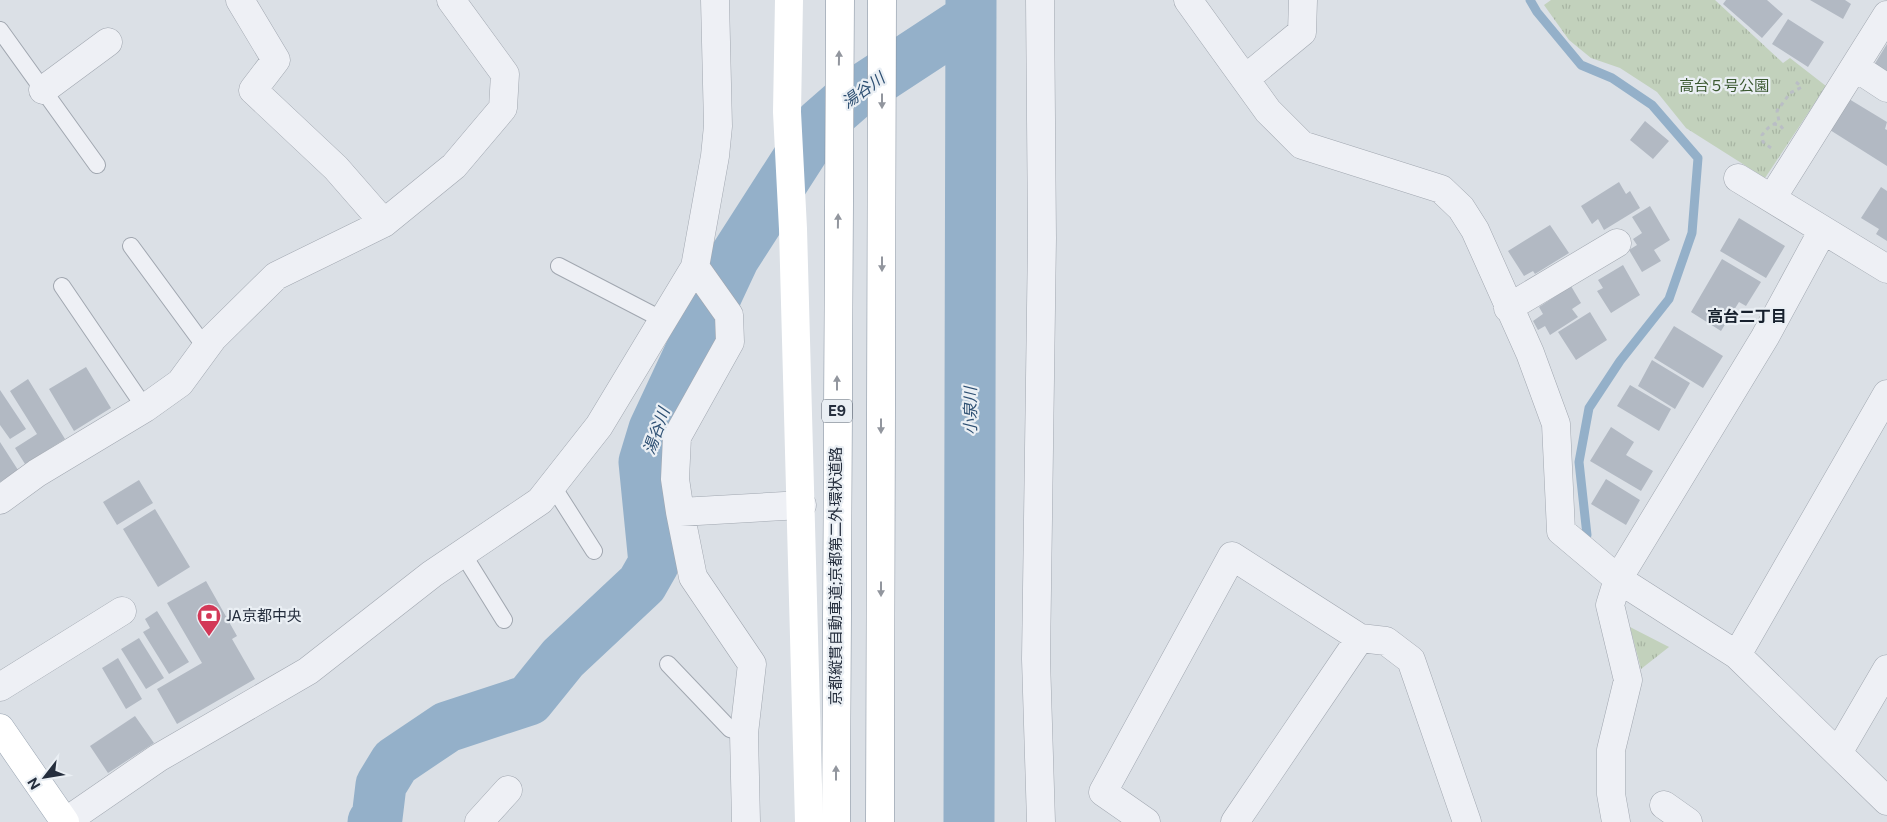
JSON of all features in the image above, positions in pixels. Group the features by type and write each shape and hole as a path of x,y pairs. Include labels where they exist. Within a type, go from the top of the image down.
{"main road":[{"path":"789,0 787,112 794,229 810,822"},
{"name":"京都縦貫自動車道;京都第二外環状道路","path":"836,822 840,0"},
{"path":"880,822 882,0"},
{"path":"0,728 65,822"}],"street":[{"path":"240,0 276,60 253,90 336,168 384,224"},
{"path":"0,500 37,474 146,408 180,383 206,348 276,276 384,224 454,166 502,108 505,74 451,0"},
{"path":"65,822 158,758 308,672 432,574 540,501 599,426 695,267 715,156 718,126 714,0"},
{"path":"1040,0 1042,238 1036,659 1042,822"},
{"path":"1188,0 1268,111 1302,145 1441,189 1461,208 1475,230 1508,308 1530,353 1556,424 1561,531 1618,578 1737,655 1887,801"},
{"path":"1245,79 1302,32 1303,0"},
{"path":"1772,198 1887,15"},
{"path":"43,90 108,42"},
{"path":"1855,67 1887,88"},
{"path":"1738,178 1887,269"},
{"path":"1616,822 1611,794 1611,750 1628,680 1610,605 1618,578 1765,337 1823,230"},
{"path":"1508,308 1617,243"},
{"path":"695,267 729,315 730,342 677,437 675,479 693,577 752,664 744,733 746,822"},
{"path":"1737,655 1887,394"},
{"path":"680,512 802,505"},
{"path":"1146,822 1103,792 1232,556 1360,638 1386,641 1411,660 1467,822"},
{"path":"0,687 122,611"},
{"path":"1235,822 1360,638"},
{"path":"1838,753 1887,669"},
{"path":"479,822 508,790"},
{"path":"1664,806 1688,822"}],"lane":[{"path":"0,30 97,165"},
{"path":"131,246 206,348"},
{"path":"559,266 663,320"},
{"path":"62,286 146,408"},
{"path":"552,485 594,551"},
{"path":"463,554 504,620"},
{"path":"668,664 730,728 744,733"}],"path":[{"path":"1778,147 1771,149 1763,142 1762,135 1779,120 1778,111 1790,93 1802,87"},
{"path":"1773,124 1780,125 1785,136"}],"green space":[{"name":"高台５号公園","path":"1551,0 1715,0 1783,63 1790,58 1826,86 1765,178 1686,128 1657,92 1620,68 1591,58 1569,40 1544,5"},
{"path":"1630,627 1669,647 1641,669"}],"building":[{"path":"1726,0 1767,0 1783,14 1762,38 1723,4"},
{"path":"1810,0 1845,0 1851,4 1843,19"},
{"path":"1788,19 1824,42 1808,67 1772,44"},
{"path":"1887,44 1887,73 1874,65"},
{"path":"1849,99 1887,122 1885,129 1887,130 1887,166 1830,130"},
{"path":"1645,121 1669,141 1653,159 1630,140"},
{"path":"1619,182 1626,194 1630,191 1640,208 1604,230 1598,219 1592,224 1581,206"},
{"path":"1881,187 1887,191 1887,241 1876,234 1879,229 1861,218"},
{"path":"1650,206 1670,240 1654,250 1661,261 1642,272 1629,250 1637,245 1633,239 1642,233 1632,217"},
{"path":"1739,218 1785,246 1766,278 1720,251"},
{"path":"1550,225 1569,253 1535,274 1533,271 1524,276 1508,251"},
{"path":"1722,259 1761,282 1746,306 1739,302 1721,331 1691,312"},
{"path":"1623,265 1640,295 1611,313 1597,291 1603,288 1598,280"},
{"path":"1571,286 1581,303 1572,309 1578,317 1550,335 1545,326 1538,330 1533,321 1543,314 1539,307"},
{"path":"1590,312 1607,340 1576,360 1558,332"},
{"path":"1674,326 1723,356 1703,388 1654,358"},
{"path":"1652,360 1690,383 1675,409 1638,386"},
{"path":"86,367 111,408 74,431 49,389"},
{"path":"28,379 65,439 25,464 15,448 37,434 10,391"},
{"path":"1630,385 1671,409 1659,431 1617,406"},
{"path":"0,390 26,429 10,439 0,425"},
{"path":"1611,427 1634,442 1626,455 1653,471 1641,491 1590,461"},
{"path":"0,442 18,470 0,482"},
{"path":"1606,479 1640,500 1626,525 1591,504"},
{"path":"139,480 153,503 117,525 103,502"},
{"path":"155,509 190,567 158,587 123,529"},
{"path":"206,581 237,636 232,639 255,679 177,724 157,689 202,663 167,603"},
{"path":"157,611 189,662 169,674 143,632 150,628 145,619"},
{"path":"139,638 164,678 146,689 121,649"},
{"path":"118,658 142,699 126,709 102,668"},
{"path":"135,716 154,743 108,773 90,746"}],"waterway":[{"name":"小泉川","path":"969,822 971,0"},
{"path":"1530,0 1537,12 1581,65 1612,78 1652,105 1698,158 1692,233 1669,299 1620,361 1589,408 1579,462 1587,535"},
{"name":"湯谷川","path":"373,822 377,818 381,785 395,762 447,727 529,700 563,658 642,584 654,563 644,462 654,429 734,258 820,124 852,96 971,18"}],"place":[{"name":"JA京都中央","path":"209,637"}],"district":[{"name":"高台二丁目","path":"1747,316"}]}
